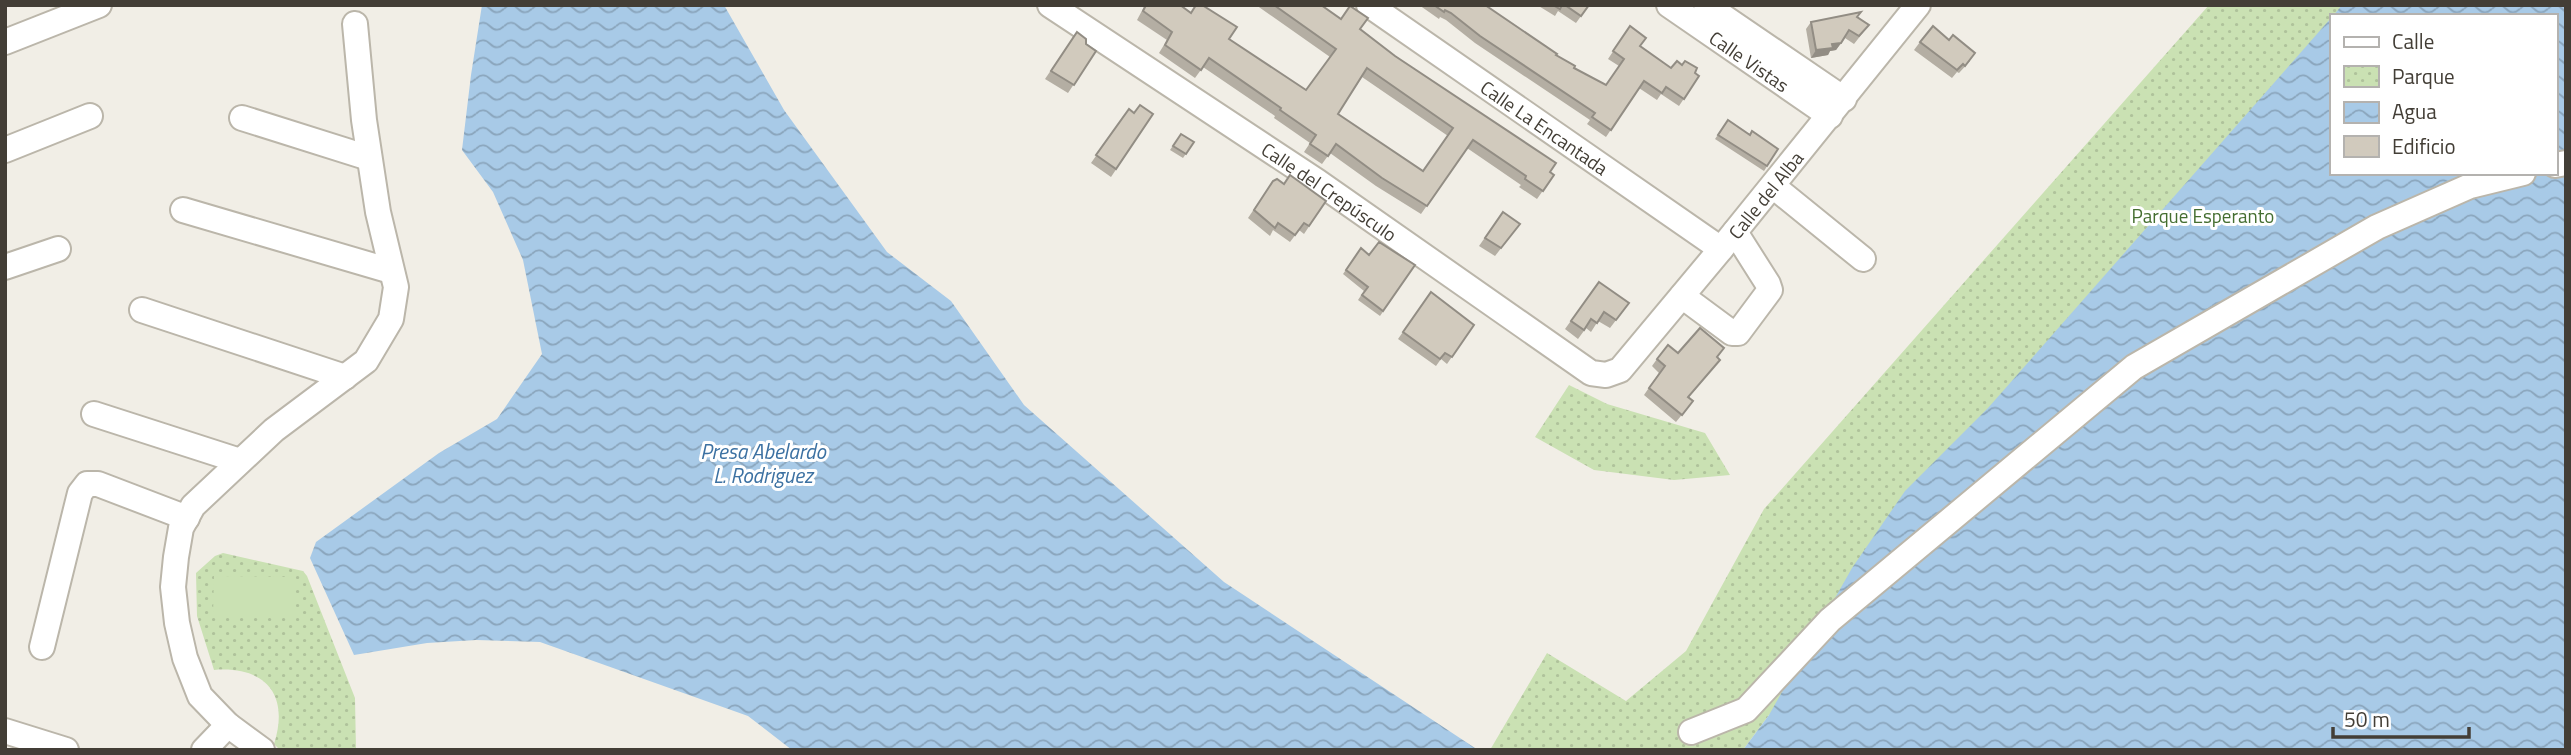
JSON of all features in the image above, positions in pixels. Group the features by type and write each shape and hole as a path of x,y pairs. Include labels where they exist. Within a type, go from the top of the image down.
{"street":[{"path":"5,42 99,5"},
{"name":"Calle del Crepúsculo","path":"1051,5 1318,182 1591,373 1606,375"},
{"name":"Calle La Encantada","path":"1369,5 1728,241"},
{"name":"Calle Vistas","path":"1669,5 1837,107"},
{"name":"Calle Vistas","path":"1706,5 1837,107"},
{"name":"Calle del Alba","path":"1606,375 1620,370 1773,186 1918,5"},
{"path":"262,750 228,725 200,696 185,659 177,623 174,577 181,528 193,506 274,430 366,361 391,319 396,287 378,212 369,158 355,24"},
{"path":"5,150 90,116"},
{"path":"242,118 369,158"},
{"path":"1691,732 1746,710 1830,620 2134,367 2377,227 2470,186 2515,175"},
{"path":"1773,186 1863,258"},
{"path":"183,210 391,271"},
{"path":"1682,296 1731,333 1738,333 1770,290 1768,284 1728,241"},
{"path":"5,267 58,249"},
{"path":"142,310 345,377"},
{"path":"94,414 240,461"},
{"path":"42,647 80,493 87,484 98,484 187,518"},
{"path":"204,750 228,725"},
{"path":"5,732 66,750"}],"green space":[{"name":"Parque Esperanto","path":"2209,5 2566,5 2566,195 1769,715 1743,750 1490,750 1547,653 1626,701 1686,651 1764,509"},
{"path":"1569,385 1607,404 1705,433 1730,475 1674,480 1594,470 1535,437"},
{"path":"223,553 303,571 307,576 355,698 356,750 280,750 274,744 279,711 269,687 260,678 247,673 214,670 197,616 196,573 215,556"},
{"path":"214,576 294,577 294,615 213,615"}],"water":[{"name":"Presa Abelardo L. Rodriguez","path":"482,5 724,5 784,110 887,252 951,301 1024,405 1224,582 1478,750 792,750 748,716 540,642 476,640 427,643 354,655 310,558 316,542 439,453 497,419 542,354 523,260 493,192 462,150"},
{"path":"2342,5 2566,5 2566,750 1743,750 1769,715 1852,568 1905,491 1988,408 2330,19 2330,175 2557,175 2557,14 2335,14"}],"building":[{"path":"1146,5 1180,5 1191,13 1196,5 1202,5 1237,27 1229,39 1306,90 1336,49 1274,5 1321,5 1341,19 1350,6 1368,18 1360,29 1395,56 1556,163 1550,172 1554,175 1543,191 1525,179 1526,176 1473,140 1427,206 1382,178 1336,144 1328,156 1310,144 1316,135 1209,58 1201,70 1165,45 1172,32 1143,11","holes":["1367,68 1453,128 1423,171 1338,114"]},
{"path":"1434,5 1485,5 1575,66 1574,68 1606,85 1624,59 1613,51 1630,26 1646,38 1640,46 1671,68 1677,61 1682,65 1685,61 1697,68 1695,73 1699,76 1684,99 1666,87 1662,93 1644,81 1611,130 1592,117 1595,113 1480,36 1451,13"},
{"path":"1565,5 1589,5 1581,16"},
{"path":"1861,12 1857,17 1869,25 1859,36 1849,30 1841,43 1832,44 1833,48 1816,50 1811,22"},
{"path":"1933,26 1949,40 1953,35 1975,53 1965,66 1963,64 1957,70 1920,42"},
{"path":"1077,32 1086,39 1086,44 1096,51 1074,85 1051,71"},
{"path":"1140,105 1153,114 1116,169 1096,155 1129,109 1134,113"},
{"path":"1728,120 1750,135 1752,131 1778,149 1767,166 1718,135"},
{"path":"1181,134 1194,142 1186,154 1173,146"},
{"path":"1290,175 1326,201 1309,226 1304,223 1295,235 1278,223 1275,228 1254,210 1273,181 1277,179 1284,184"},
{"path":"1503,212 1520,224 1501,248 1485,238"},
{"path":"1379,242 1415,265 1383,311 1362,295 1368,287 1346,270 1361,248 1369,255"},
{"path":"1599,282 1629,303 1616,320 1604,312 1597,323 1591,319 1584,330 1571,321"},
{"path":"1431,292 1474,325 1452,357 1445,353 1440,359 1403,332"},
{"path":"1700,328 1724,348 1717,357 1720,360 1688,397 1693,401 1682,415 1649,388 1665,366 1657,359 1668,345 1678,353"}]}
